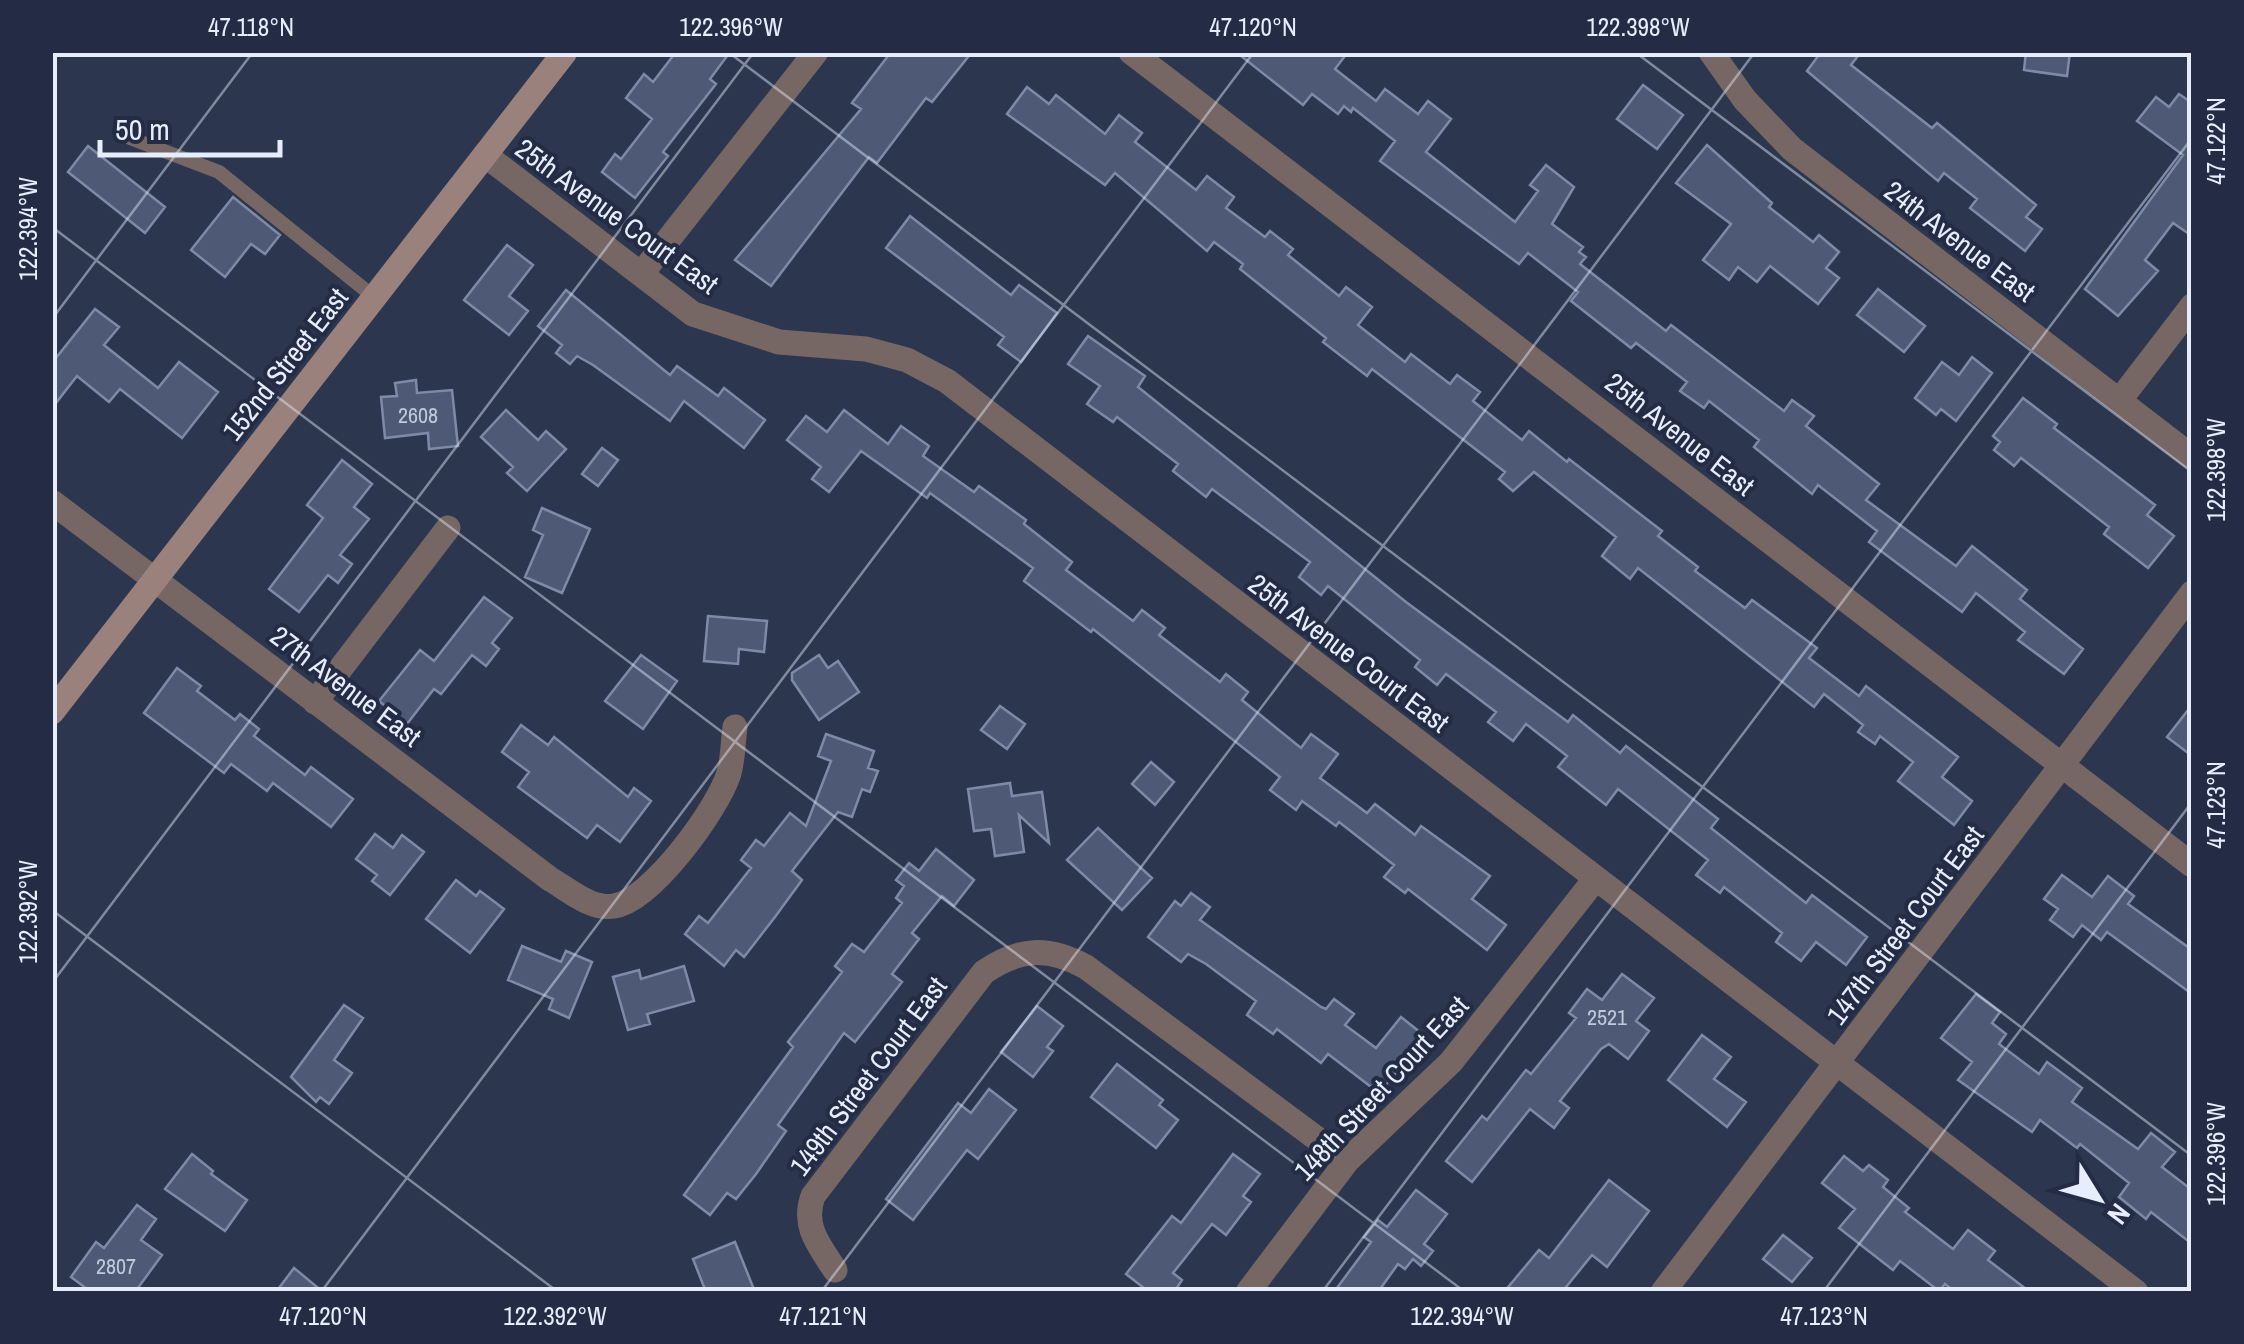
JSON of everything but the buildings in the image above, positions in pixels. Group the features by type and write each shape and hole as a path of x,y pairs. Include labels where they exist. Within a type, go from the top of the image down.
{"main road":[{"name":"152nd Street East","path":"52,712 565,52"}],"street":[{"path":"642,273 816,52"},
{"name":"25th Avenue East","path":"1131,52 2192,865"},
{"name":"24th Avenue East","path":"1711,52 1746,100 1792,149 2192,457"},
{"name":"25th Avenue Court East","path":"485,155 693,314 744,334 779,342 866,349 907,360 946,381 2136,1292"},
{"path":"2119,401 2192,306"},
{"name":"27th Avenue East","path":"52,502 550,879 590,904 609,907 648,888 715,802 729,773 735,727"},
{"path":"314,702 448,528"},
{"name":"147th Street Court East","path":"1664,1292 2192,593"},
{"name":"148th Street Court East","path":"1248,1292 1347,1161 1451,1062 1596,878"},
{"name":"149th Street Court East","path":"835,1270 810,1228 808,1210 812,1196 984,972 1019,951 1053,952 1086,967 1347,1161"}],"lane":[{"path":"130,138 219,172 374,297"}]}
